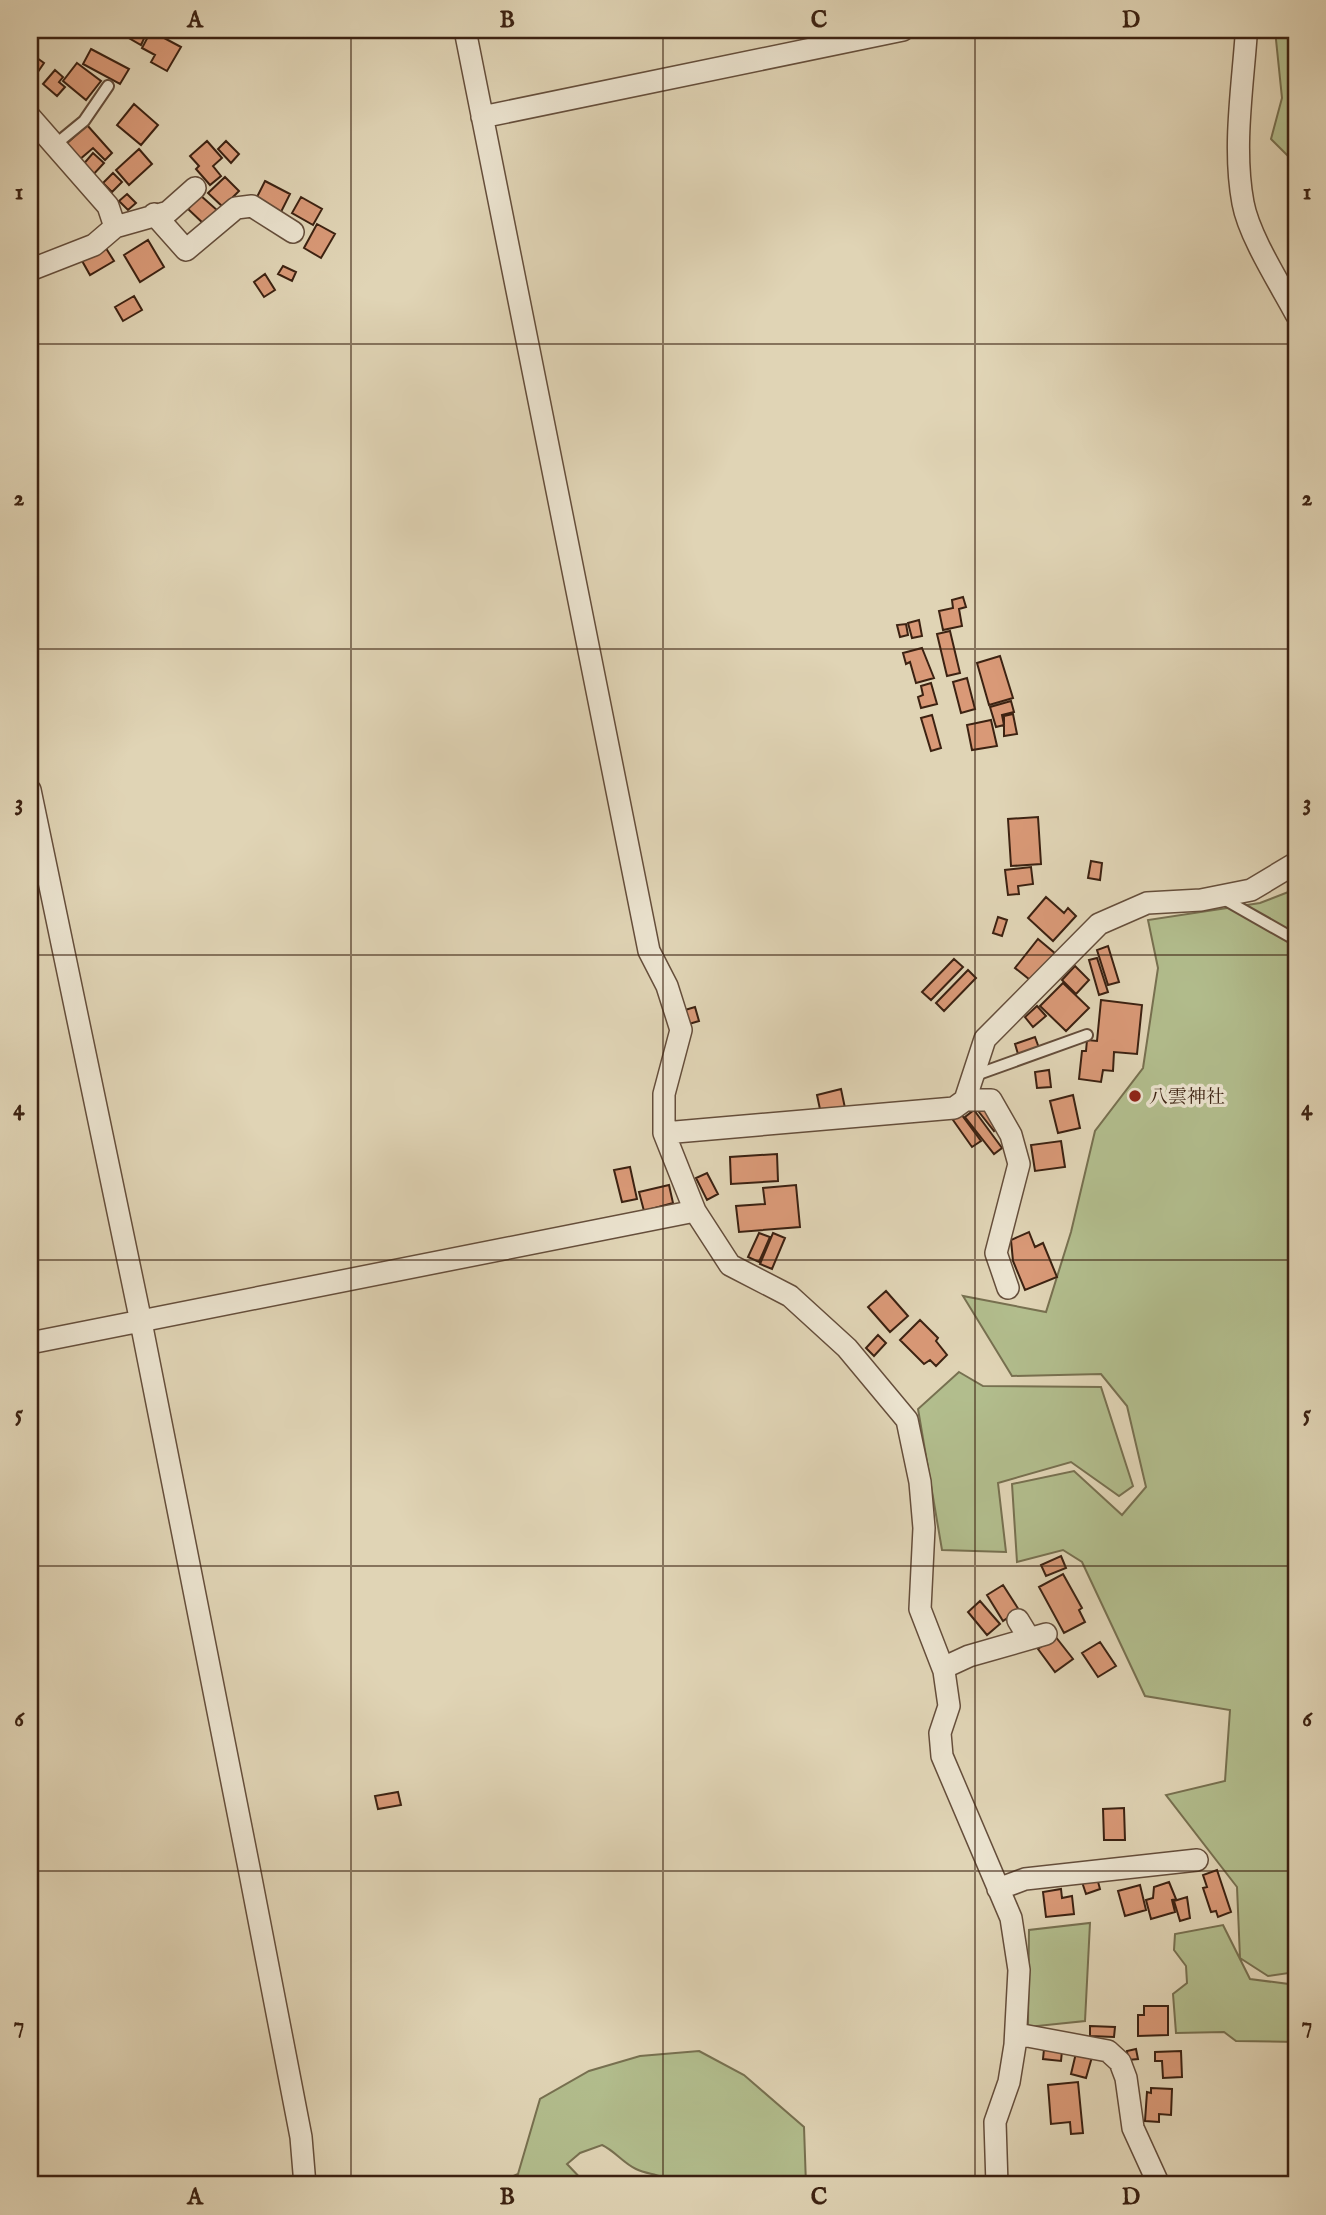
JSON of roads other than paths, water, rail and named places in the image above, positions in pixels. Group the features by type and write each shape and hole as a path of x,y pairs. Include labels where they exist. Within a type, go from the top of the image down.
{"street":[{"path":"465,30 649,951 667,986 681,1030 664,1094 664,1133 695,1211 730,1265 790,1296 847,1348 908,1420 920,1482 924,1528 920,1609 943,1668 949,1706 940,1733 942,1756 1011,1918 1019,1970 1017,2034 1009,2082 995,2122 997,2185"},
{"path":"482,117 900,30"},
{"path":"1244,30 1239,139 1243,204 1265,256 1296,314"},
{"path":"30,117 108,206 115,227"},
{"path":"30,270 94,245 115,227 168,212 195,188"},
{"path":"154,214 186,250 236,208 253,206 293,232"},
{"path":"30,790 141,1322 301,2137 305,2185"},
{"path":"965,1100 985,1039 1099,924 1147,903 1220,896 1251,890 1296,863"},
{"path":"664,1133 954,1108 965,1100 992,1100 1011,1135 1019,1164 996,1253 1008,1288"},
{"path":"30,1343 695,1211"},
{"path":"943,1668 1038,1636 1018,1619"},
{"path":"999,1889 1025,1879 1197,1860"},
{"path":"1017,2034 1108,2051 1120,2062 1126,2078 1133,2128 1159,2185"}],"lane":[{"path":"56,144 84,121 108,86"},
{"path":"1220,896 1296,940"},
{"path":"972,1076 1087,1035"}],"place":[{"name":"八雲神社","path":"1135,1096"}]}
